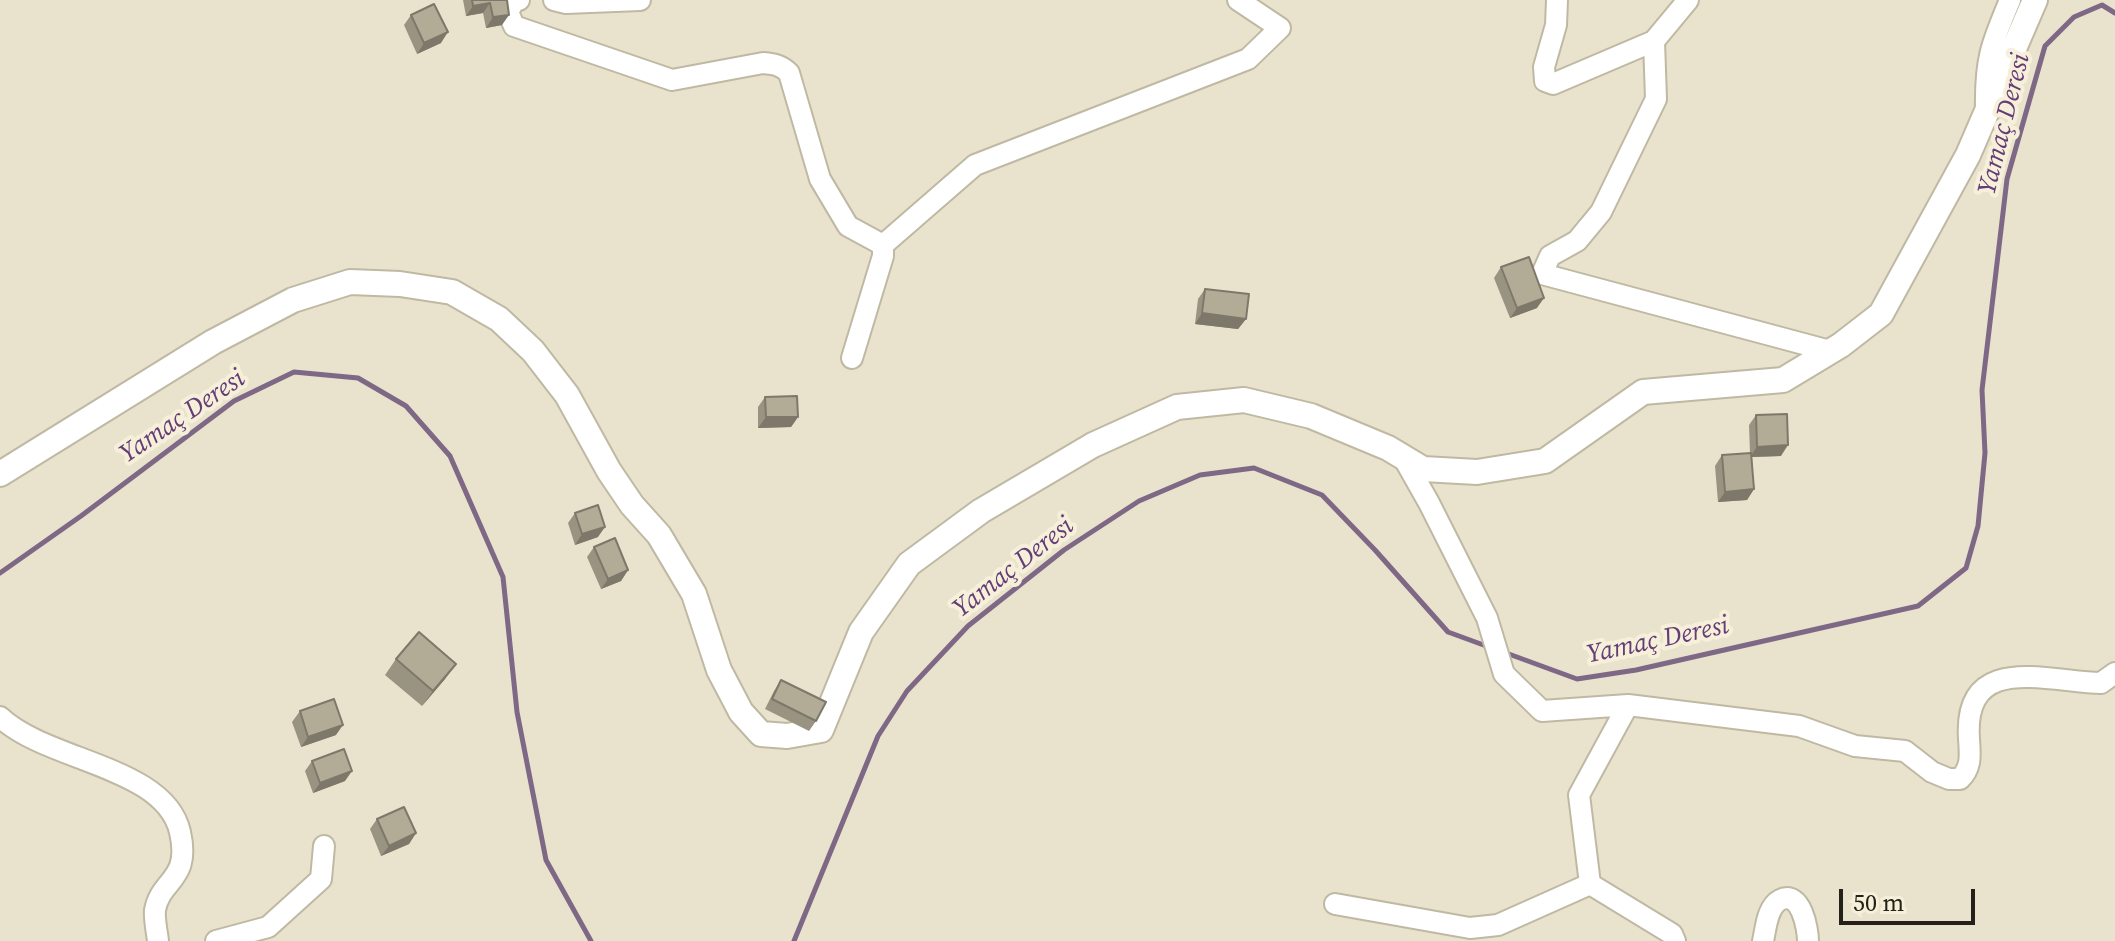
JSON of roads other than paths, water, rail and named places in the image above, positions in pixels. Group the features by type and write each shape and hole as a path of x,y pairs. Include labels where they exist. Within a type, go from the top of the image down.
{"street":[{"path":"519,0 514,1 508,12 514,26 672,80 763,63 784,68 789,73 820,179 848,226 883,245"},
{"path":"554,0 566,3 640,0"},
{"path":"852,358 883,256 883,245 975,165 1248,59 1280,28 1238,0"},
{"path":"1557,0 1556,25 1544,67 1545,81 1553,84 1654,41 1688,0"},
{"path":"1986,113 1985,76 1989,49 2010,0"},
{"path":"0,474 213,342 293,300 350,282 400,284 452,292 499,319 533,351 567,395 617,482 676,561 694,594 719,670 741,712 761,734 787,736 821,730 861,632 909,564 981,511 1093,445 1177,407 1244,400 1311,416 1388,448 1423,469 1477,472 1545,461 1643,392 1783,380 1881,314 1968,155 2035,0"},
{"path":"1654,41 1656,99 1601,212 1577,241 1550,256 1542,274 1830,351"},
{"path":"1403,457 1487,618 1504,674 1542,711 1628,705 1799,726 1855,746 1905,751 1932,772 1949,779 1960,779 1968,771 1970,759 1968,731 1971,709 1976,696 1986,686 2007,677 2029,675 2101,683 2115,673"},
{"path":"1590,884 1579,795 1628,705"},
{"path":"0,717 40,744 136,781 155,792 170,810 180,831 182,860 177,876 162,894 155,911 158,941"},
{"path":"216,941 268,927 321,879 324,846"},
{"path":"1335,904 1470,928 1498,925 1590,884"},
{"path":"1590,884 1672,934 1675,941"},
{"path":"1763,941 1768,917 1778,901 1784,899 1794,902 1803,910 1808,941"}],"waterway":[{"name":"Yamaç Deresi","path":"1506,653 1577,679 1636,670 1918,606 1966,568 1978,526 1985,453 1982,390 2007,179 2045,46 2074,17 2102,5 2115,13"},
{"name":"Yamaç Deresi","path":"0,573 234,401 294,372 358,378 406,406 450,456 503,577 517,712 546,860 591,941"},
{"name":"Yamaç Deresi","path":"794,941 878,736 907,691 968,626 1064,550 1139,501 1200,475 1254,468 1322,495 1448,632 1489,647"}]}
